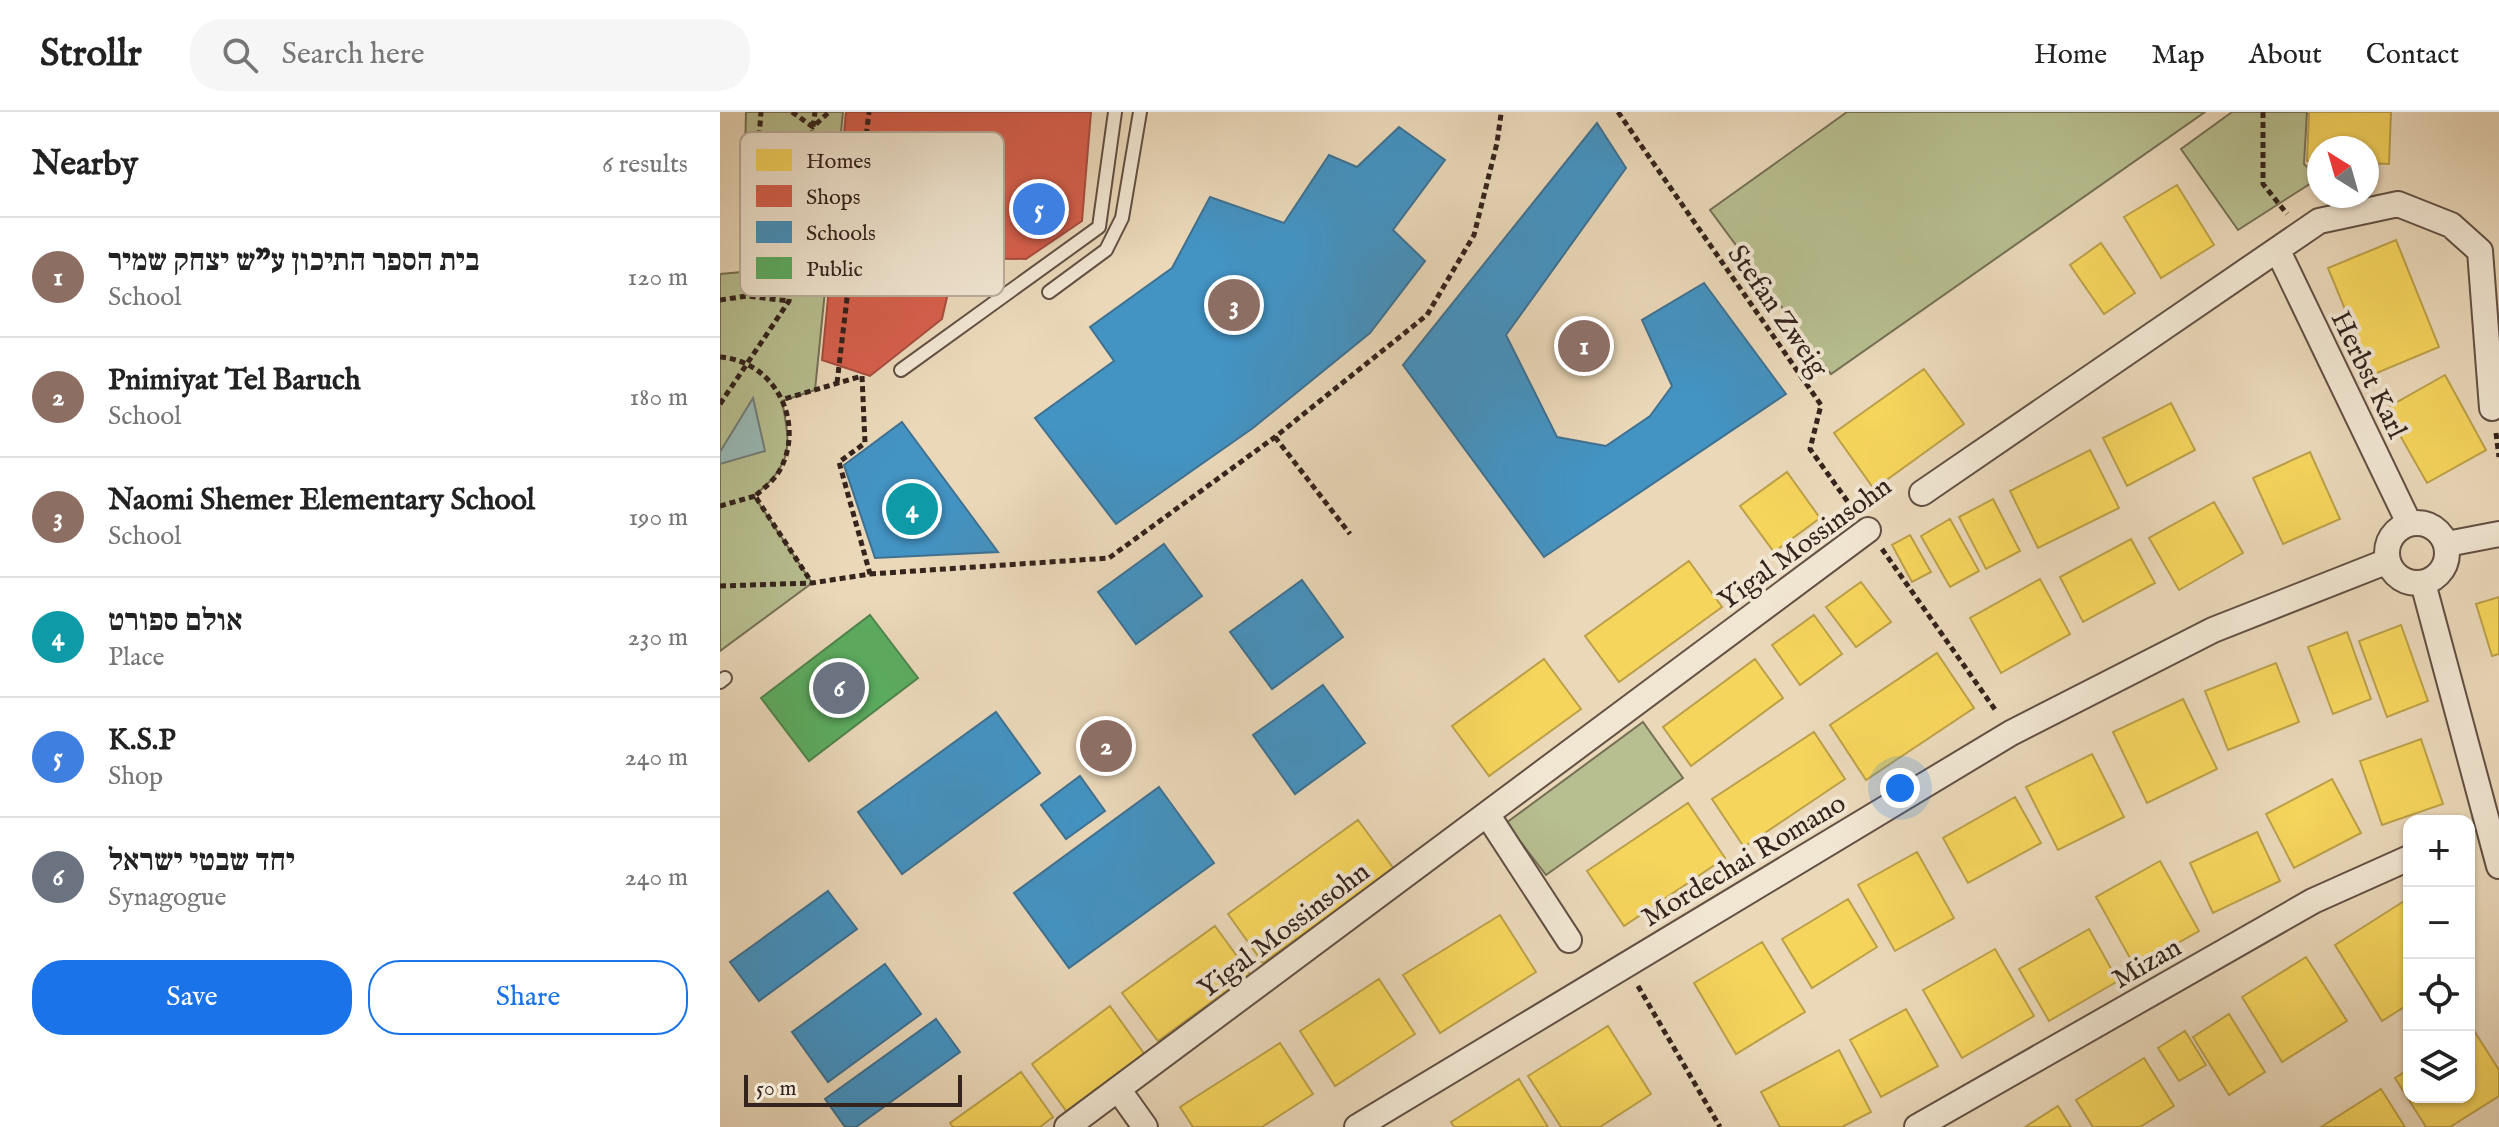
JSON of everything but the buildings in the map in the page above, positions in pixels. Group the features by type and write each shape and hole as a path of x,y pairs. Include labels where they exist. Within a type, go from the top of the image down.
{"street":[{"name":"Yigal Mossinsohn","path":"1922,493 2319,221 2398,204 2451,225 2480,251 2492,408"},
{"name":"Herbst Karl","path":"2278,251 2409,523"},
{"path":"2409,523 2434,527 2447,544 2446,562 2441,571 2423,583 2400,578 2388,561 2388,545 2392,535 2409,523"},
{"name":"Yigal Mossinsohn","path":"1067,1127 1868,530"},
{"path":"2447,544 2499,534"},
{"name":"Mordechai Romano","path":"1357,1127 2011,733 2213,630 2388,561"},
{"path":"2423,583 2479,827 2499,866"},
{"path":"1487,814 1569,940"},
{"name":"Mizan","path":"1917,1127 2313,901 2403,861"},
{"path":"1118,1089 1145,1127"}],"lane":[{"path":"1004,296 1099,227 1115,112"},
{"path":"1049,292 1106,250 1122,218 1140,112"},
{"path":"901,370 1003,296"}],"path":[{"path":"760,132 761,112"},
{"path":"792,112 813,127"},
{"path":"812,132 815,112"},
{"path":"813,127 829,112"},
{"path":"867,132 869,112"},
{"name":"Stefan Zweig","path":"1618,112 1821,405 1810,449 2011,733"},
{"path":"2263,112 2263,184 2302,233"},
{"path":"720,586 812,583 870,574 1109,558 1275,437 1427,315 1474,235 1497,143 1501,114"},
{"path":"720,300 747,296 789,301"},
{"path":"720,404 790,296"},
{"path":"837,383 847,296"},
{"path":"720,357 735,358 766,375 784,399 790,437 781,468 755,496 720,506"},
{"path":"784,399 862,376 865,443 839,462 870,574"},
{"path":"1275,437 1350,534"},
{"path":"755,496 812,583"},
{"path":"1626,965 1720,1127"}],"green space":[{"path":"746,112 843,112 841,132 746,132"},
{"path":"1847,112 2205,112 1831,374 1710,210"},
{"path":"2232,112 2307,112 2304,164 2307,167 2307,186 2238,230 2181,149"},
{"path":"740,272 740,296 824,296 815,390 782,401 787,431 786,454 776,474 754,496 812,583 720,651 720,274"},
{"path":"1643,722 1683,778 1546,875 1506,823"}],"water":[{"path":"753,398 765,451 720,464 720,452"}],"place":[{"name":"K.S.P","path":"1039,209"},
{"name":"Naomi Shemer Elementary School","path":"1234,305"},
{"name":"בית הספר התיכון ע\"ש יצחק שמיר","path":"1584,346"},
{"name":"אולם ספורט","path":"912,509"},
{"name":"יחד שבטי ישראל","path":"839,688"},
{"name":"Pnimiyat Tel Baruch","path":"1106,746"}]}
